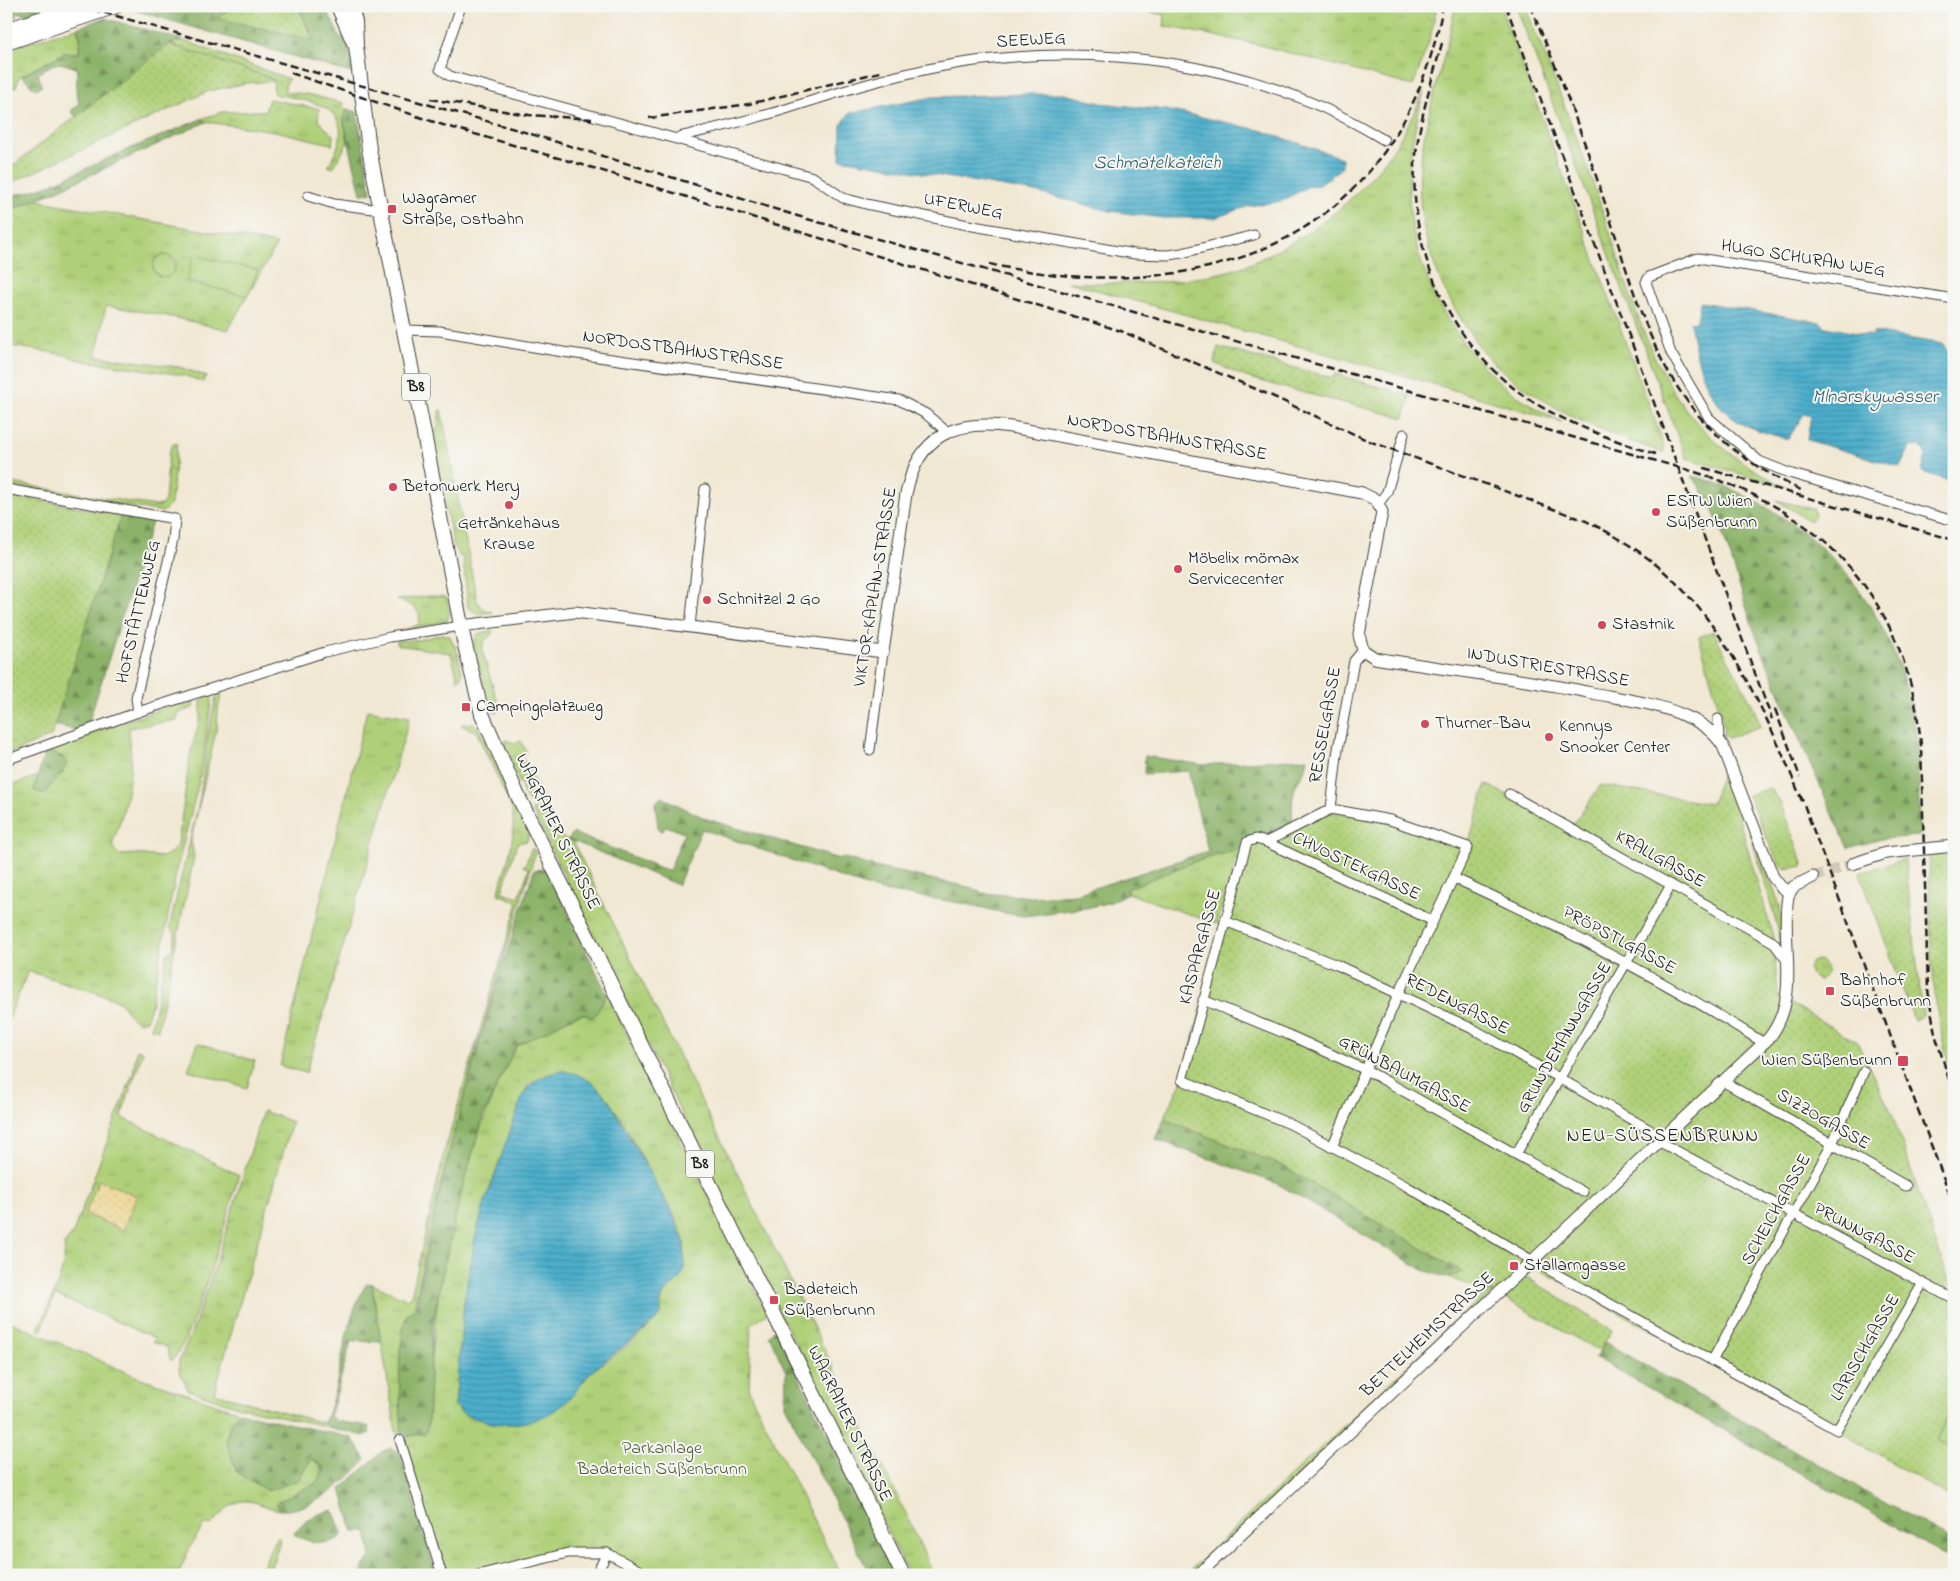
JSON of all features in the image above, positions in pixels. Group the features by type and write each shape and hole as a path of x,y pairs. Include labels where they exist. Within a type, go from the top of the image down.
{"main road":[{"path":"6,30 80,6"},
{"path":"6,43 116,6"},
{"name":"WAGRAMER STRASSE","path":"338,6 356,46"},
{"name":"WAGRAMER STRASSE","path":"351,6 355,22 356,46 368,140 461,626 482,714 517,794 903,1575"}],"street":[{"name":"UFERWEG","path":"460,6 440,68 450,76 813,177 843,198 973,226 1109,250 1168,255 1205,249 1254,235"},
{"name":"SEEWEG","path":"675,138 784,109 858,86 938,67 1006,58 1060,55 1170,63 1237,77 1310,102 1384,140"},
{"path":"308,196 334,204 381,210"},
{"name":"HUGO SCHURAN WEG","path":"1954,299 1698,258 1649,278 1646,282 1671,353 1709,418 1758,461 1789,473 1954,522"},
{"name":"NORDOSTBAHNSTRASSE","path":"405,330 440,331 573,353 899,400 926,414 942,435 973,424 1011,427 1362,493 1379,503"},
{"path":"1379,503 1387,492 1404,434"},
{"name":"VIKTOR-KAPLAN-STRASSE","path":"870,750 908,484 916,463 942,435"},
{"name":"HOFSTÄTTENWEG","path":"6,489 175,519 174,540 136,698 138,712"},
{"path":"690,626 706,489"},
{"name":"RESSELGASSE","path":"1331,809 1337,755 1354,661 1363,650 1359,635 1381,522 1382,512 1379,503"},
{"path":"6,760 138,712 325,652 390,637 461,626 575,612 883,652"},
{"name":"INDUSTRIESTRASSE","path":"1363,650 1375,658 1512,678 1655,706 1696,722 1719,740"},
{"path":"1718,720 1719,740 1770,871 1778,884 1789,892 1795,886 1813,877"},
{"name":"KRALLGASSE","path":"1509,794 1773,942 1788,962"},
{"path":"1331,809 1390,820 1468,846 1399,993 1332,1147 1406,1186 1534,1261 1712,1361"},
{"name":"KASPARGASSE","path":"1331,809 1266,842 1256,839 1245,845 1182,1080 1290,1124 1332,1147"},
{"name":"CHVOSTEKGASSE","path":"1266,842 1433,921"},
{"path":"1852,864 1886,853 1954,846"},
{"name":"PRÖPSTLGASSE","path":"1454,878 1542,918 1628,962 1764,1043"},
{"name":"GRUNDEMANNGASSE","path":"1516,1154 1671,885"},
{"name":"BETTELHEIMSTRASSE","path":"1198,1575 1764,1043 1776,1028 1784,1007 1788,962 1789,892"},
{"name":"REDENGASSE","path":"1225,921 1337,965 1475,1030 1561,1078 1662,1140"},
{"name":"GRÜNBAUMGASSE","path":"1203,1000 1290,1035 1366,1070 1583,1192"},
{"name":"SCHEICHGASSE","path":"1712,1361 1832,1144 1864,1071"},
{"name":"SIZZOGASSE","path":"1724,1082 1906,1186"},
{"name":"PRUNNGASSE","path":"1662,1140 1794,1215 1947,1296"},
{"name":"LARISCHGASSE","path":"1712,1361 1837,1430 1923,1283"},
{"path":"400,1440 442,1575"},
{"path":"476,1575 568,1553 607,1553 648,1575"},
{"path":"596,1575 607,1553"}],"green space":[{"path":"6,6 55,6 23,15 22,12 16,14 17,17 6,20"},
{"path":"142,6 233,6 218,18 313,39 298,6 325,6 340,38 343,37 348,47 354,74 134,10"},
{"path":"234,6 298,6 313,40 217,18"},
{"path":"1116,6 1437,6 1430,39 1413,86 1256,44 1164,26 1165,15"},
{"path":"1455,6 1500,6 1660,434 1663,453 1581,421 1518,383 1483,351 1446,293 1430,254 1425,233 1421,212 1420,169 1430,108"},
{"path":"1516,6 1525,6 1585,162 1635,309 1664,376 1688,412 1712,438 1755,470 1786,487 1686,458"},
{"path":"104,18 182,40 169,44 77,118 71,111 79,104 76,91 78,69 61,64 53,65 38,74 42,86 35,89 22,76 64,53 79,53 80,38 77,28"},
{"path":"77,28 80,38 79,53 64,53 19,77 16,87 6,90 6,49"},
{"path":"182,40 289,79 285,86 285,92 306,94 343,103 342,108 347,109 343,118 348,142 333,168 328,166 338,147 341,132 338,120 331,112 320,105 274,94 273,79 169,44"},
{"path":"169,44 273,79 273,81 247,83 209,91 6,185 6,171"},
{"path":"1424,91 1411,153 1409,202 1413,229 1429,283 1441,309 1456,332 1473,355 1492,375 1516,395 1562,422 1406,376 1068,282 1134,283 1201,277 1248,265 1289,244 1322,223 1365,185 1395,147 1409,124"},
{"path":"269,99 319,109 318,121 333,135 332,146 331,144 275,131 206,122 201,119 222,112 265,111"},
{"path":"347,109 357,112 371,193 361,194 343,118"},
{"path":"201,119 206,122 36,200 6,211 6,196 28,192 52,184"},
{"path":"36,200 277,244 228,330 163,315 106,306 96,356 179,367 206,376 203,382 183,375 78,360 66,355 6,345 6,211","holes":["164,255 176,260 176,266 159,277 154,271 156,258"]},
{"path":"164,255 172,258 175,266 172,274 164,277 156,274 153,266 156,258"},
{"path":"193,255 258,270 248,296 187,282"},
{"path":"1218,347 1333,378 1335,374 1410,396 1404,418 1246,377 1214,363"},
{"path":"441,409 477,601 482,608 492,612 477,614 468,607 463,557 460,557 454,547 431,441 438,427 439,411"},
{"path":"177,443 171,504 163,512 6,486 6,482 155,506 162,505 165,500 169,453 172,445"},
{"path":"1692,476 1716,483 1748,497 1786,520 1814,541 1838,564 1859,590 1877,618 1892,649 1904,681 1916,730 1919,836 1882,839 1848,848 1757,638 1730,554 1714,513"},
{"path":"6,494 121,515 51,736 6,755"},
{"path":"1776,500 1814,509 1815,515 1810,521"},
{"path":"121,515 153,519 87,727 76,730 54,725"},
{"path":"429,596 446,597 450,612 447,621 397,632 418,625 419,615 411,605 397,600"},
{"path":"492,630 493,633 484,642 482,650 500,710 496,713 490,709 473,644 478,634"},
{"path":"1713,631 1752,704 1761,726 1728,738 1723,735 1724,726 1699,637"},
{"path":"442,634 450,636 454,646 456,646 462,672 461,679 458,680 451,653 397,645 397,641 418,640"},
{"path":"222,690 217,727 191,840 194,857 158,1030 151,1028 167,954 173,949 175,934 170,928 171,920 200,798 207,741 216,697"},
{"path":"207,694 210,694 212,698 199,782 177,868 151,1007 146,1020 139,1022 131,1017 121,1003 106,996 28,971 6,1026 6,787 38,776 34,790 44,794 55,778 63,773 63,757 44,750 194,697 193,708 178,713 177,720 129,728 131,759 128,791 113,842 114,849 119,855 133,854 163,857 172,852 178,844 190,755 201,715 201,702"},
{"path":"367,710 410,717 306,1073 280,1066"},
{"path":"473,723 478,727 529,833 527,841 517,843 502,892 519,897 529,869 523,866 526,864 531,849 534,849 535,854 477,1047 430,1225 414,1309 400,1348 402,1431 396,1432 372,1284 406,1299 411,1296 445,1149 518,902 498,894 512,841 512,809 476,731 461,725"},
{"path":"506,740 515,743 520,741 527,752 522,757 562,837 573,842 907,1516 934,1575 909,1575 532,810 535,809 542,814 544,813 540,807 527,800 503,746"},
{"path":"45,751 63,757 67,764 63,772 44,794 34,790"},
{"path":"1145,756 1203,765 1308,758 1294,793 1292,806 1293,825 1247,838 1242,841 1240,849 1193,862 1127,889 1127,893 1111,902 1086,908 1024,916 967,904 877,890 702,829 678,885 568,839 573,833 669,871 684,833 666,826 662,832 658,827 655,803 661,797 707,819 839,859 841,857 879,868 973,888 981,893 1033,897 1076,894 1208,851 1188,771 1144,774"},
{"path":"1724,768 1773,936 1778,996 1857,1042 1892,1114 1954,1296 1954,1403 1936,1440 1954,1449 1954,1499 1837,1430 1536,1268 1525,1276 1612,1331 1599,1351 1497,1294 1449,1278 1462,1272 1283,1166 1164,1119 1182,1080 1245,845 1266,842 1327,812 1377,817 1468,846 1486,784 1570,828 1601,785 1711,804"},
{"path":"1770,788 1780,802 1804,866 1784,869 1776,859 1748,795"},
{"path":"1750,832 1780,905 1783,949 1779,948 1778,929"},
{"path":"1240,849 1217,924 1127,893 1126,889 1193,862"},
{"path":"1948,854 1954,856 1954,1079 1939,1024 1935,997 1930,912 1929,855"},
{"path":"1905,859 1923,1016 1914,1020 1860,873"},
{"path":"544,869 548,871 607,994 592,1018 584,1014 575,1016 516,1046 483,1116 462,1190 439,1289 432,1329 428,1426 424,1434 407,1436 402,1431 401,1423 399,1368 401,1341 407,1314 416,1308 438,1197 467,1087 499,978 534,870"},
{"path":"1821,961 1827,969 1825,975 1819,981 1811,974 1808,968 1812,962"},
{"name":"Parkanlage Badeteich Süßenbrunn","path":"607,994 767,1314 751,1324 749,1391 841,1575 648,1575 607,1553 568,1553 477,1575 442,1575 400,1440 426,1430 428,1426 434,1330 450,1234 462,1186 477,1139 513,1050 520,1043 575,1016 584,1014 592,1018","holes":["530,1083 593,1083 612,1105 620,1118 679,1226 684,1242 684,1256 679,1280 666,1290 662,1298 661,1314 658,1318 627,1346 591,1372 571,1397 491,1423 467,1415 459,1411 455,1405 464,1302 475,1238 485,1202 523,1095"]},
{"path":"198,1043 255,1061 247,1088 188,1070"},
{"path":"137,1049 143,1052 121,1117 239,1175 210,1274 189,1330 180,1350 171,1361 167,1347 153,1342 155,1338 55,1295 41,1331 38,1329 60,1276 63,1265 64,1245 73,1233 133,1073"},
{"path":"263,1111 292,1122 214,1393 324,1423 332,1428 232,1405 188,1390 179,1370 179,1360 193,1329 214,1270"},
{"path":"1164,1119 1283,1166 1462,1272 1449,1278 1423,1270 1278,1184 1155,1139"},
{"path":"367,1283 372,1284 381,1342 351,1341 330,1417 336,1421 368,1426 370,1433 364,1436 332,1428 324,1423 335,1389 352,1317"},
{"path":"1488,1291 1493,1293 1192,1575 1185,1575"},
{"path":"6,1320 135,1376 239,1412 229,1427 299,1480 305,1468 313,1459 321,1466 322,1474 316,1483 277,1503 280,1510 248,1501 237,1502 232,1505 211,1525 205,1524 190,1547 178,1575 6,1575"},
{"path":"775,1329 897,1575 870,1575 785,1405 786,1372 769,1335"},
{"path":"1605,1342 1954,1542 1954,1560 1596,1358"},
{"path":"1954,1403 1954,1449 1936,1440"},
{"path":"239,1412 352,1438 366,1459 359,1468 328,1494 291,1510 280,1510 276,1503 316,1483 322,1474 321,1466 312,1459 299,1480 267,1491 236,1471 226,1440 229,1427"},
{"path":"391,1448 400,1453 436,1575 363,1575 363,1566 371,1557 367,1531 353,1531 341,1489 383,1451"},
{"path":"333,1510 342,1533 340,1538 323,1543 305,1540 294,1534 302,1524 311,1518"},
{"path":"278,1537 280,1540 267,1575 259,1575 275,1539"}],"sand":[{"path":"99,1180 137,1196 123,1230 85,1214"}],"water":[{"name":"Schmatelkateich","path":"1065,94 1100,103 1166,110 1263,131 1342,158 1342,167 1320,185 1309,186 1282,201 1249,206 1214,218 1163,218 1110,211 1035,192 840,159 841,125 850,113 933,97"},
{"name":"Mlnarskywasser","path":"1700,302 1820,322 1826,327 1872,336 1873,332 1943,344 1949,354 1954,356 1954,482 1922,472 1926,455 1921,446 1910,447 1900,467 1807,440 1811,416 1804,414 1788,439 1744,425 1731,416 1720,406 1712,394 1705,381 1696,352 1690,322 1697,321"},
{"path":"564,1071 577,1074 593,1083 609,1100 672,1213 684,1242 684,1271 679,1280 664,1293 660,1301 661,1315 592,1371 573,1395 561,1406 540,1418 528,1421 504,1424 493,1423 466,1415 455,1405 464,1302 475,1238 485,1202 523,1095 540,1078 551,1073"}],"tunnel":[{"path":"1813,877 1852,864"}],"railway":[{"path":"81,6 518,130 804,218 1695,472 1742,490 1785,512 1822,540 1853,571 1879,608 1899,649 1913,695 1921,746 1928,990 1935,1034 1954,1096"},
{"path":"989,264 1068,276 1144,276 1216,265 1280,241 1337,204 1384,153 1420,87 1443,6"},
{"path":"1506,6 1772,719"},
{"path":"1530,6 1577,123 1632,287 1648,329 1666,368 1689,403 1717,435 1754,464 1801,490"},
{"path":"1442,43 1422,119 1415,165 1415,200 1420,234 1429,267 1442,299 1460,329 1481,357 1505,381 1533,402 1577,425 1655,454"},
{"path":"649,118 749,104 884,71"},
{"path":"291,73 443,125 590,167 1121,331 1272,396 1369,441 1586,521 1631,546 1652,561 1693,601 1713,626 1748,682 1777,742 1802,801"},
{"path":"430,99 529,115 592,119"},
{"path":"1704,468 1954,540"},
{"path":"1775,709 1800,777"},
{"path":"1800,794 1954,1206"}],"place":[{"name":"Wagramer Straße, Ostbahn","path":"392,209"},
{"name":"Betonwerk Mery","path":"393,487"},
{"name":"Getränkehaus Krause","path":"509,505"},
{"name":"ESTW Wien Süßenbrunn","path":"1656,512"},
{"name":"Möbelix mömax Servicecenter","path":"1178,569"},
{"name":"Schnitzel 2 Go","path":"707,600"},
{"name":"Stastnik","path":"1602,625"},
{"name":"Campingplatzweg","path":"466,707"},
{"name":"Thurner-Bau","path":"1425,724"},
{"name":"Kennys Snooker Center","path":"1549,737"},
{"name":"Bahnhof Süßenbrunn","path":"1830,991"},
{"name":"Wien Süßenbrunn","path":"1903,1061"},
{"name":"Stallarngasse","path":"1514,1266"},
{"name":"Badeteich Süßenbrunn","path":"774,1300"}],"district":[{"name":"NEU-SÜSSENBRUNN","path":"1663,1136"}]}
